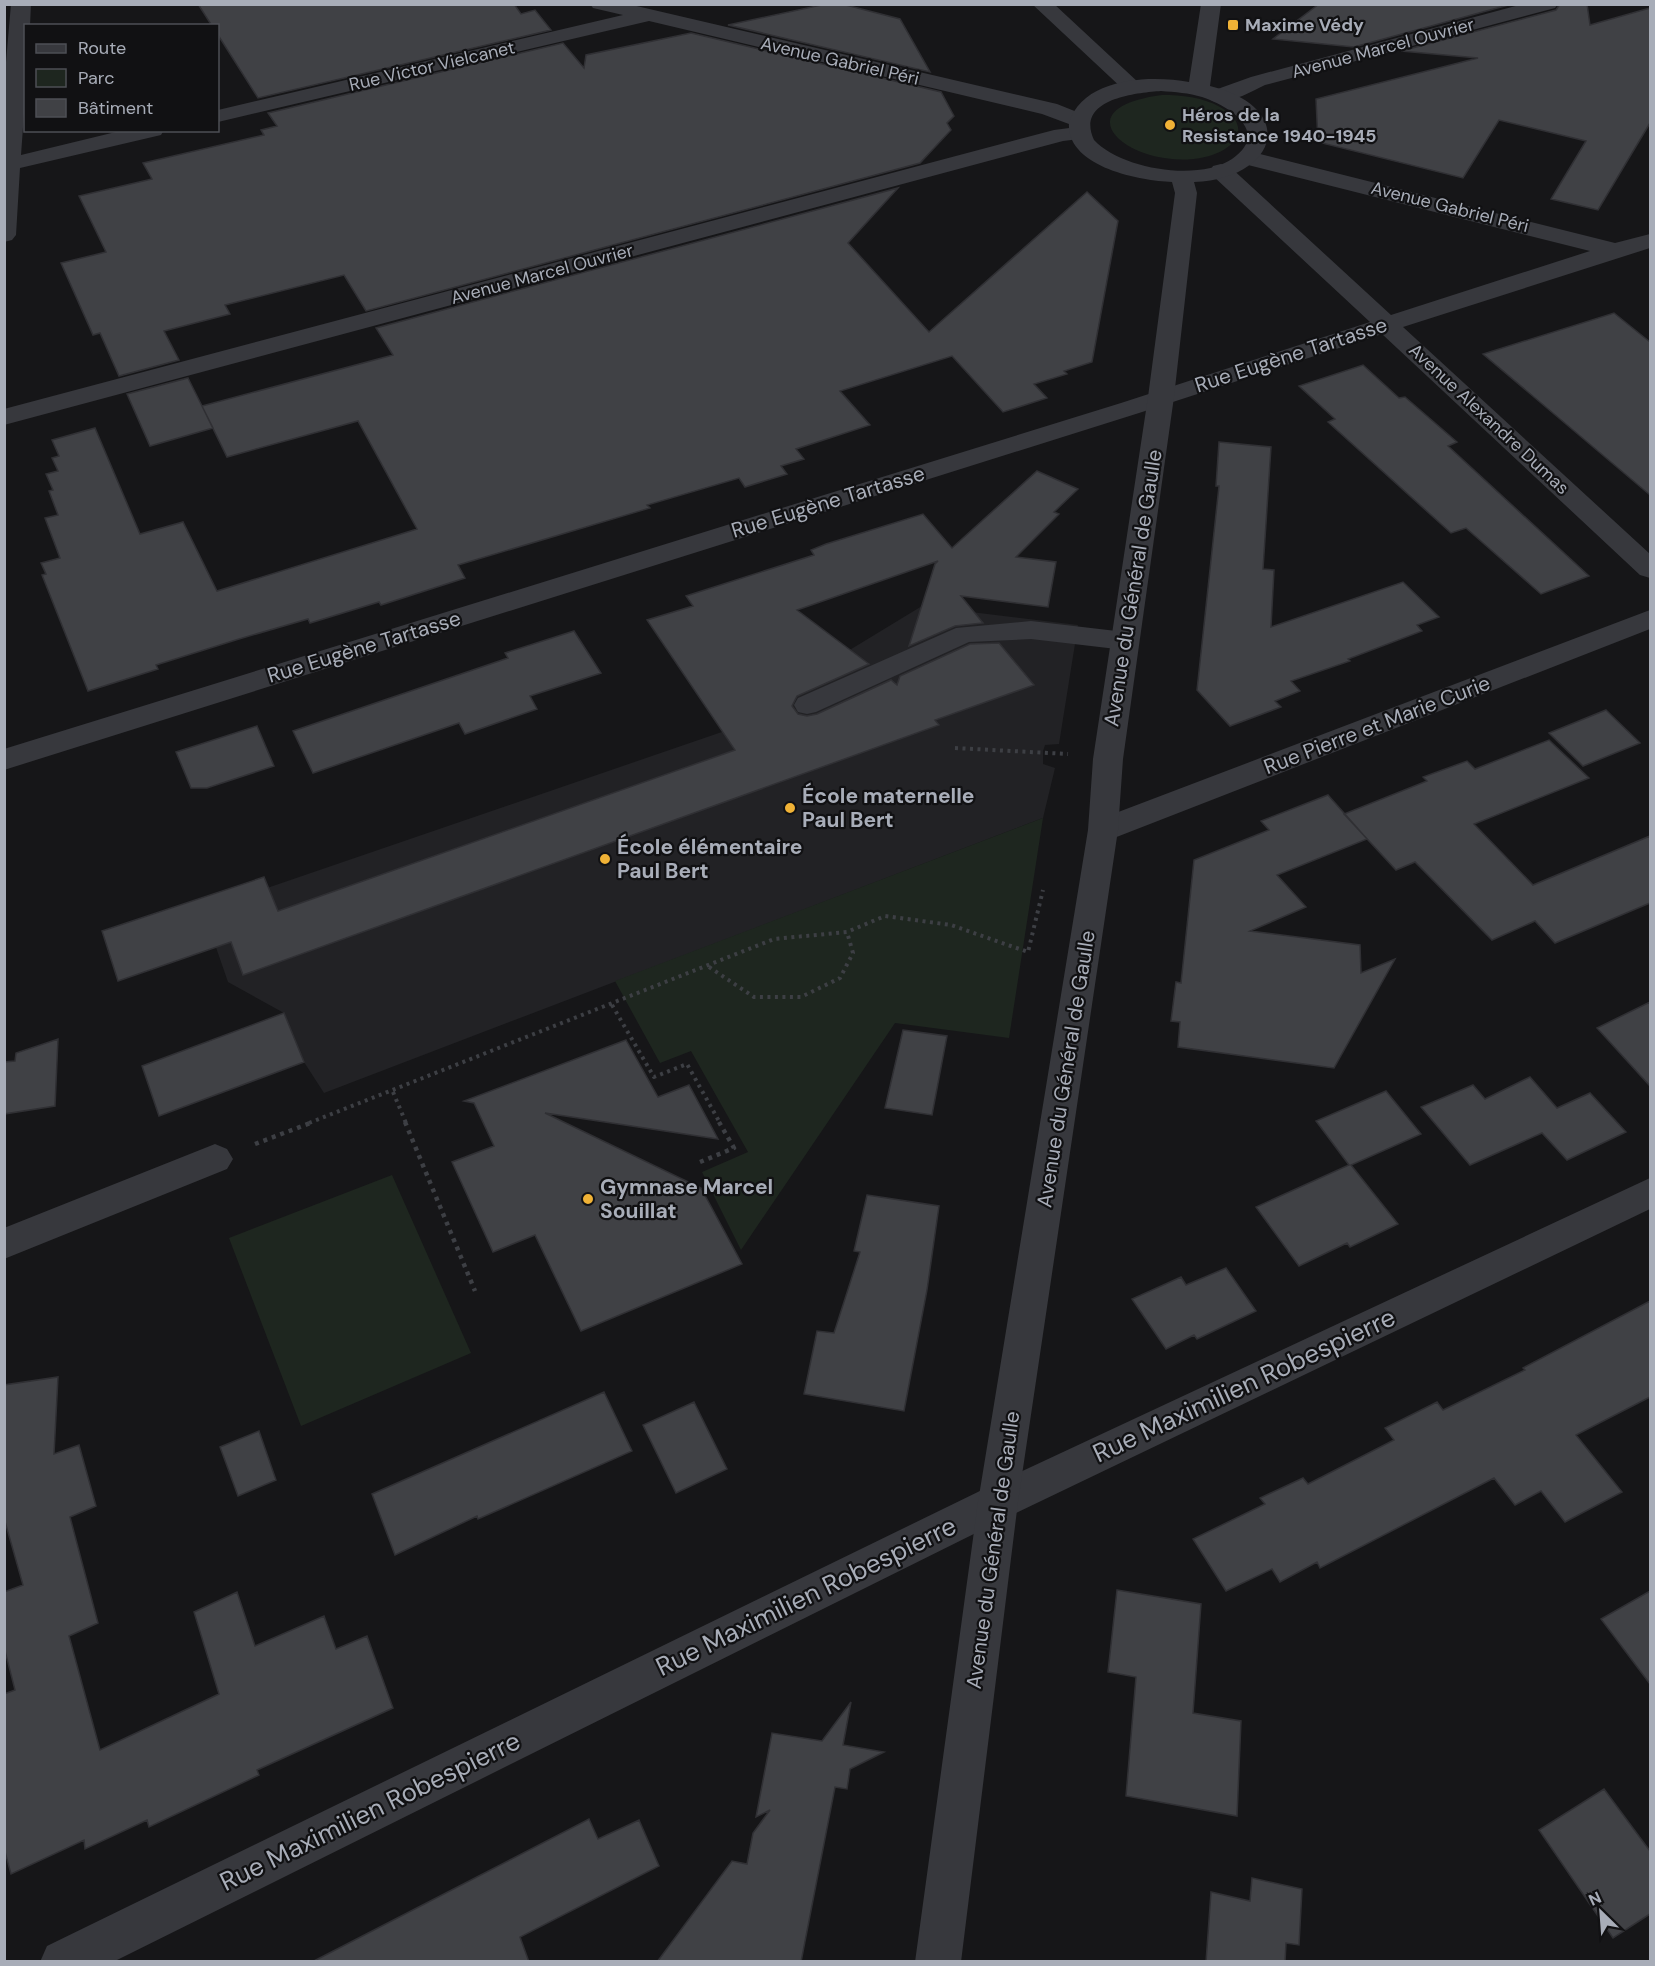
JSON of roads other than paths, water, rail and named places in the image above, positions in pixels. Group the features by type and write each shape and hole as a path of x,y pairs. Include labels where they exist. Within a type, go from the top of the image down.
{"street":[{"path":"4,235 21,4"},
{"name":"Avenue Gabriel Péri","path":"600,4 1049,109 1079,127"},
{"path":"1042,4 1132,87"},
{"path":"1199,89 1211,4"},
{"name":"Avenue Marcel Ouvrier","path":"1220,96 1258,81 1548,4"},
{"name":"Rue Victor Vielcanet","path":"219,116 646,16"},
{"path":"1161,85 1199,89 1240,106 1254,119 1260,133 1257,147 1248,158 1221,171 1182,177 1154,175 1126,169 1104,159 1088,147 1079,127 1085,110 1096,100 1132,87 1161,85"},
{"name":"Avenue Marcel Ouvrier","path":"4,417 1062,135 1079,127"},
{"path":"11,164 145,132"},
{"name":"Avenue Gabriel Péri","path":"1248,158 1650,258"},
{"name":"Avenue Alexandre Dumas","path":"1221,171 1650,569"},
{"name":"Avenue du Général de Gaulle","path":"938,1962 998,1502 1103,830 1108,759 1161,397 1186,193 1182,177"},
{"name":"Rue Eugène Tartasse","path":"4,760 1161,397 1615,250 1650,242"},
{"name":"Rue Pierre et Marie Curie","path":"1103,830 1650,619"},
{"path":"4,1244 215,1159"},
{"name":"Rue Maximilien Robespierre","path":"63,1962 998,1502 1650,1193"}],"lane":[{"path":"807,705 965,634 1031,630 1125,641"}],"place":[{"name":"Maxime Védy","path":"1233,25"},
{"name":"Héros de la Resistance 1940-1945","path":"1170,125"},
{"name":"École maternelle Paul Bert","path":"790,808"},
{"name":"École élémentaire Paul Bert","path":"605,859"},
{"name":"Gymnase Marcel Souillat","path":"588,1199"}]}
